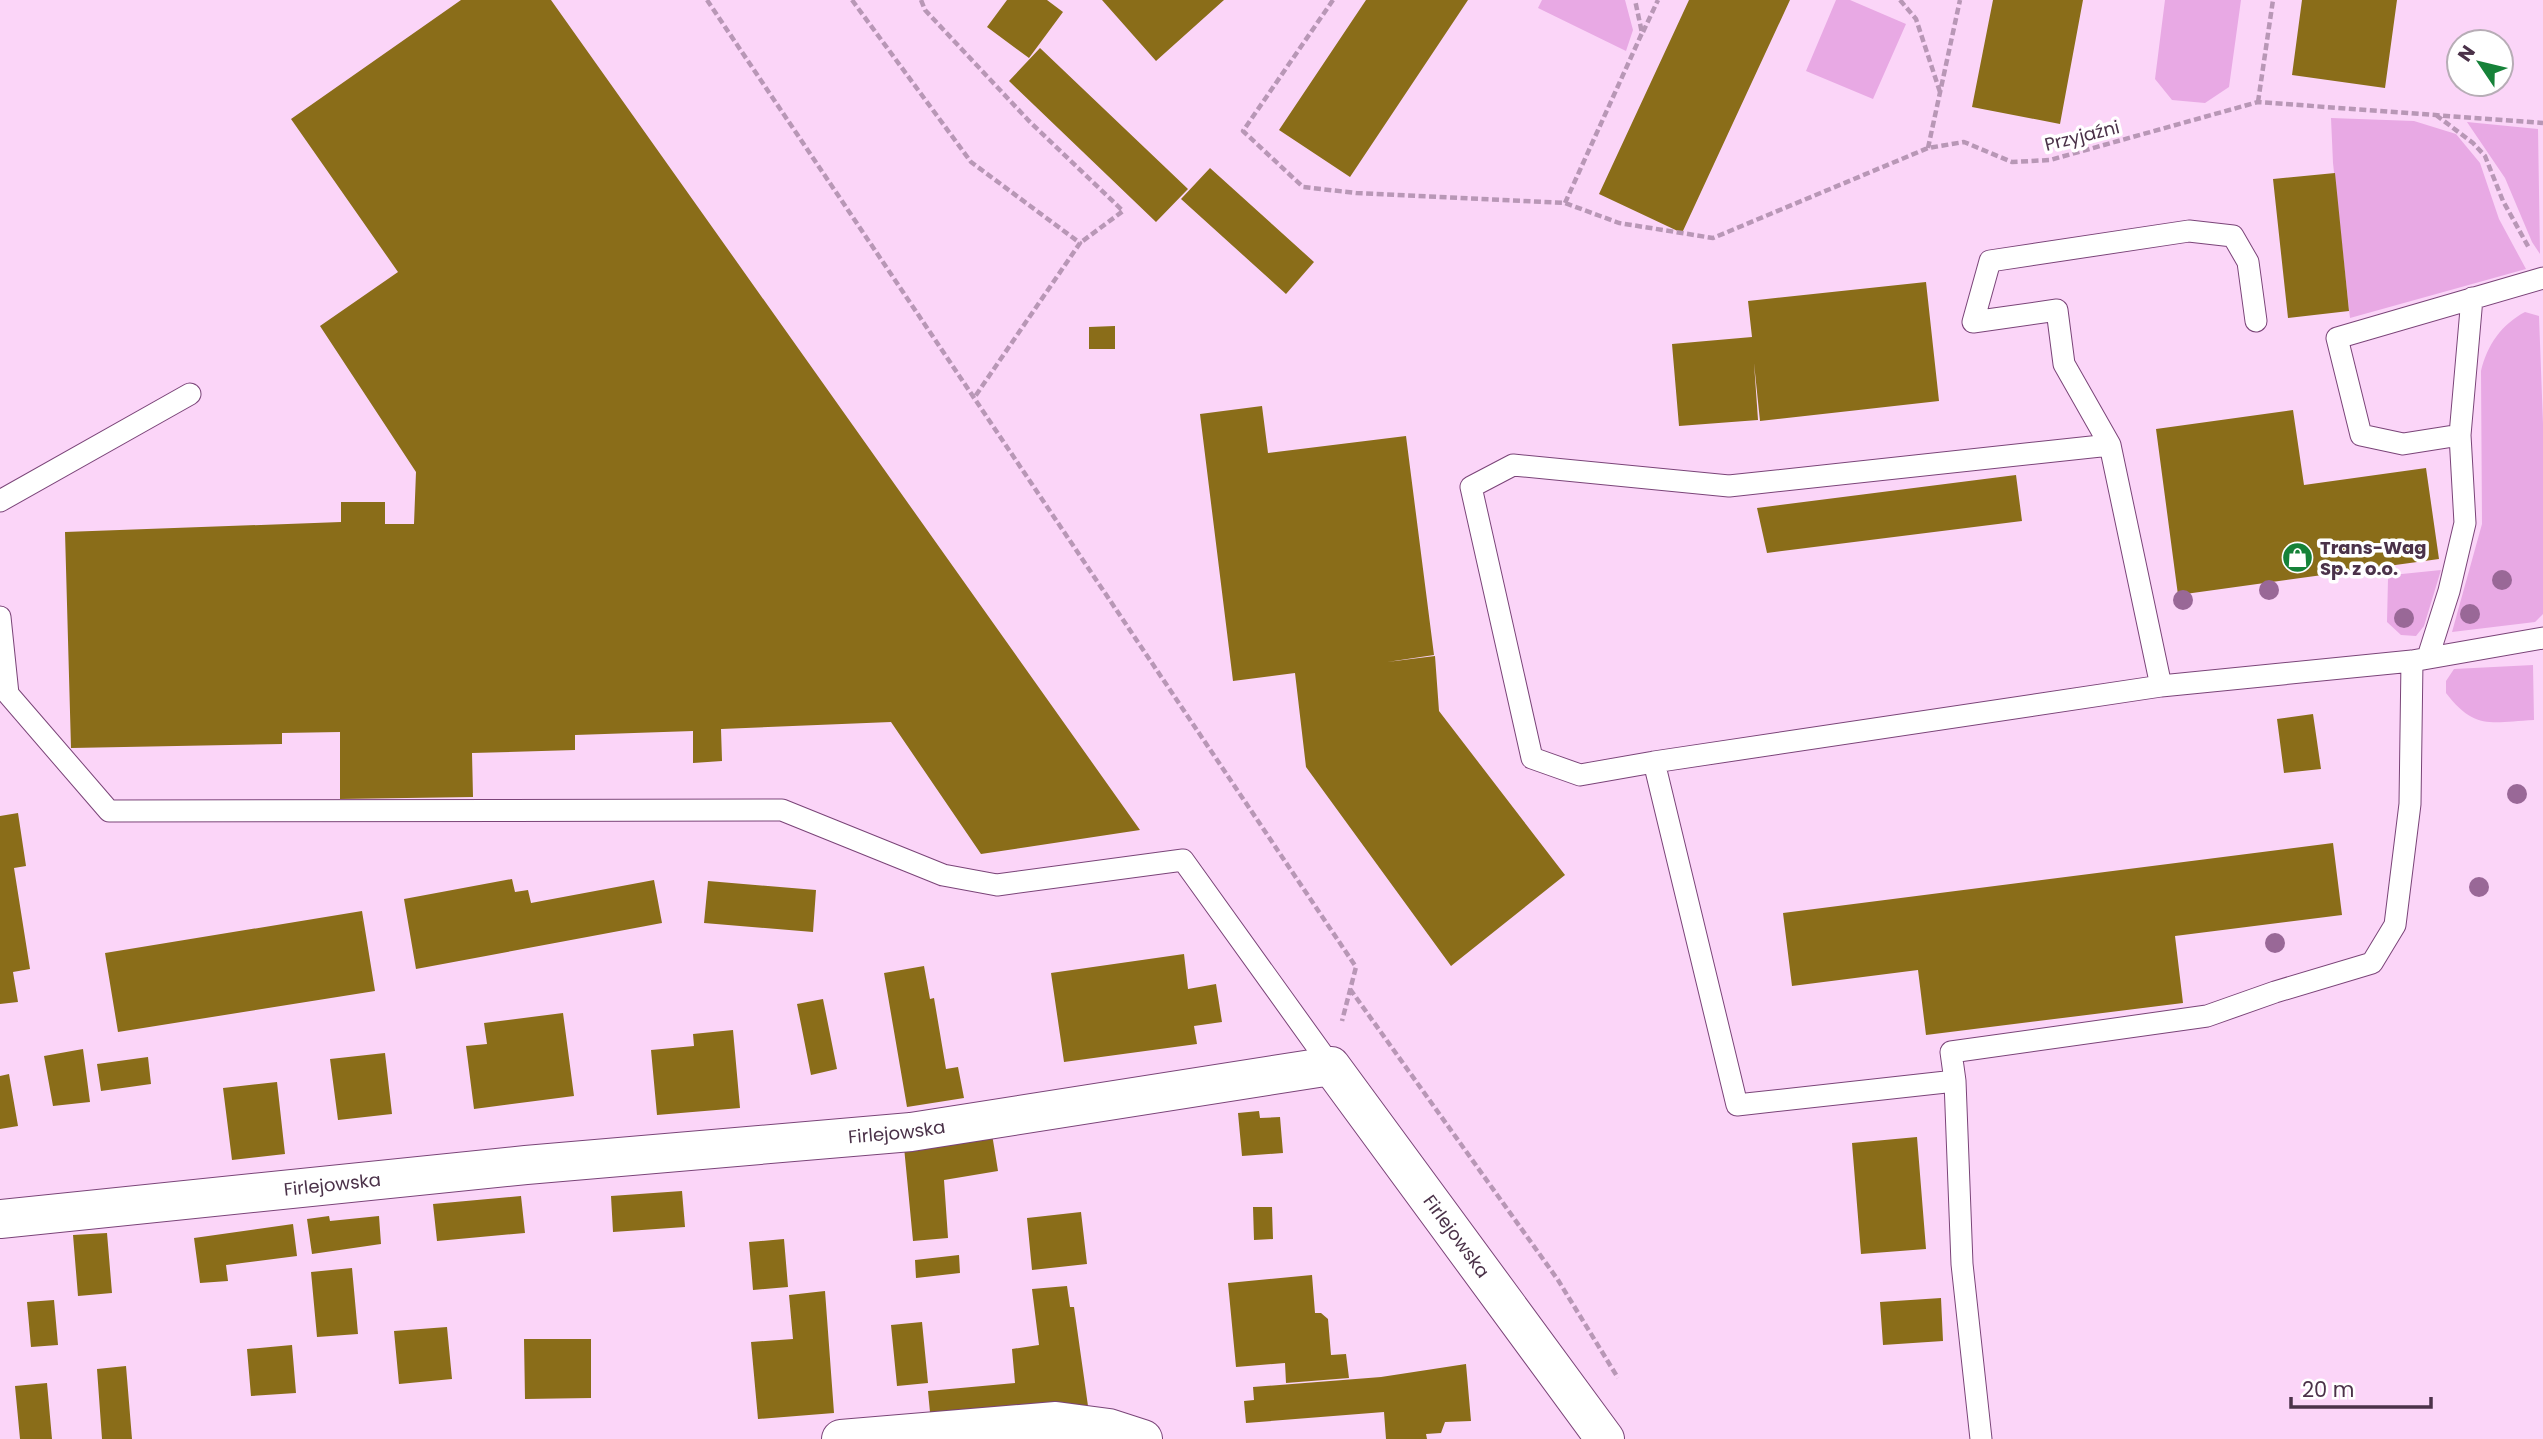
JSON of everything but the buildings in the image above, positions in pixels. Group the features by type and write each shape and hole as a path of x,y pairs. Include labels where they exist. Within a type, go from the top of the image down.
{"street":[{"name":"Firlejowska","path":"0,1219 526,1165 911,1132 1331,1066 1605,1439"},
{"path":"841,1439 1056,1422 1110,1428 1143,1439"}],"lane":[{"path":"2161,686 2110,445 2064,365 2057,310 1973,322 1990,261 2189,231 2233,236 2248,262 2256,321"},
{"path":"2460,435 2403,444 2361,435 2337,338 2543,278"},
{"path":"1981,1439 1962,1264 1955,1082 1951,1052 2207,1016 2372,963 2395,925 2410,804 2420,659 2449,591 2465,523 2460,435 2472,298"},
{"path":"0,501 190,394"},
{"path":"2110,445 1729,486 1513,466 1471,487 1532,758 1580,775 2161,686 2420,659 2543,638"},
{"path":"0,617 8,694 109,811 782,810 943,875 997,884 1183,860 1331,1066"},
{"path":"1654,762 1737,1105 1955,1082"}],"path":[{"path":"707,0 1356,967 1331,1066"},
{"path":"852,0 971,162 1080,243"},
{"path":"921,0 925,10 1030,121 1123,211 1080,243 974,398"},
{"name":"Przyjaźni","path":"1334,0 1242,131 1303,187 1356,193 1565,203 1619,223 1713,238 1928,148 1964,142 2012,162 2050,160 2258,102 2543,123"},
{"path":"1635,0 1642,33"},
{"path":"1565,203 1658,0"},
{"path":"1900,0 1916,19 1940,93"},
{"path":"1928,148 1961,0"},
{"path":"2258,102 2273,0"},
{"path":"2435,114 2473,143 2485,156 2520,235 2535,258"},
{"path":"1350,989 1558,1280 1620,1381"}],"shaded area":[{"path":"1542,0 1625,0 1633,30 1626,51 1538,8"},
{"path":"1836,0 1850,0 1906,24 1873,99 1806,71"},
{"path":"2165,0 2241,0 2229,87 2205,103 2172,100 2155,79"},
{"path":"2331,118 2414,121 2456,134 2480,163 2499,219 2526,269 2350,318 2333,163"},
{"path":"2467,122 2538,129 2540,254 2532,242 2505,178"},
{"path":"2525,312 2539,316 2543,424 2543,614 2535,622 2452,632 2482,524 2481,371 2487,352 2497,336"},
{"path":"2441,570 2424,626 2416,636 2401,635 2387,622 2388,579 2392,575"},
{"path":"2533,665 2534,720 2485,722 2466,714 2446,693 2446,681 2454,669"}],"place":[{"name":"Trans-Wag Sp. z o.o.","path":"2297,558"}]}
